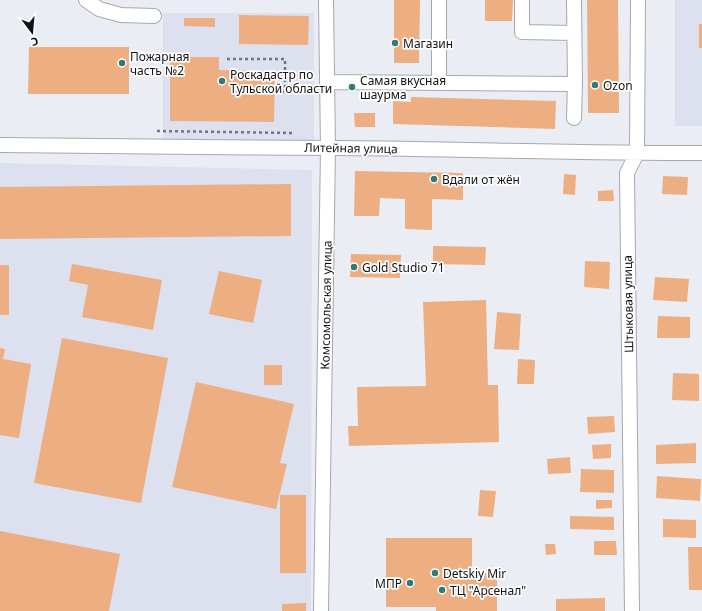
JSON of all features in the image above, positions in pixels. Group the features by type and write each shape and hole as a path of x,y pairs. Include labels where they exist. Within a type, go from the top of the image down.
{"street":[{"path":"86,0 99,9 120,15 154,16"},
{"name":"Комсомольская улица","path":"321,611 328,148 323,87 326,0"},
{"path":"439,0 439,83"},
{"path":"522,0 522,32 574,33"},
{"path":"574,0 574,118"},
{"name":"Штыковая улица","path":"632,611 626,173 637,153 638,0"},
{"path":"323,87 439,83 575,84"},
{"name":"Литейная улица","path":"0,146 328,148 702,153"}],"path":[{"path":"227,59 285,59 285,92"},
{"path":"275,92 323,87"},
{"path":"157,131 295,133"}],"shaded area":[{"path":"675,0 702,0 702,126 675,126"},
{"path":"163,13 314,13 314,141 163,142"},
{"path":"0,163 312,170 311,611 0,611"}],"building":[{"path":"394,0 420,0 419,63 394,63"},
{"path":"485,0 513,0 512,21 485,21"},
{"path":"587,0 618,0 619,113 588,113"},
{"path":"239,15 309,16 308,45 239,44"},
{"path":"184,18 215,18 215,27 184,26"},
{"path":"699,24 702,24 702,48 699,48"},
{"path":"29,47 129,47 129,94 28,94"},
{"name":"Роскадастр по Тульской области","path":"170,57 219,57 219,70 275,71 274,122 170,121"},
{"path":"411,97 556,101 555,129 393,124 393,101 411,102"},
{"path":"354,113 375,113 375,127 355,127"},
{"path":"355,171 463,173 463,200 432,199 432,230 405,229 405,199 380,198 379,216 354,216"},
{"path":"564,174 576,175 575,195 563,194"},
{"path":"663,176 688,177 687,195 662,194"},
{"path":"291,184 291,236 0,239 0,187"},
{"path":"613,190 614,201 598,201 598,191"},
{"path":"433,246 486,247 485,265 433,264"},
{"path":"351,254 401,255 400,278 350,277"},
{"path":"585,261 610,262 609,289 584,287"},
{"path":"72,264 162,280 153,330 82,317 88,285 69,281"},
{"path":"0,265 9,265 9,315 0,315"},
{"path":"219,271 262,280 253,323 209,314"},
{"path":"655,277 689,279 687,302 653,300"},
{"path":"486,300 488,385 498,385 499,442 349,446 348,426 358,426 357,387 426,386 423,302"},
{"path":"497,312 521,314 519,350 494,349"},
{"path":"658,316 690,317 690,338 657,338"},
{"path":"62,338 168,358 141,503 34,483"},
{"path":"0,348 5,349 3,359 31,364 19,438 0,435"},
{"path":"518,359 535,360 534,384 517,384"},
{"path":"264,365 282,365 282,385 264,385"},
{"path":"673,373 699,374 699,401 672,400"},
{"path":"196,382 294,404 280,463 287,464 276,509 172,487"},
{"path":"614,416 615,432 588,434 587,417"},
{"path":"696,443 696,463 656,464 656,445"},
{"path":"611,444 611,458 593,459 592,445"},
{"path":"570,457 571,473 548,474 547,459"},
{"path":"581,469 614,470 614,493 580,492"},
{"path":"657,476 701,479 700,501 656,498"},
{"path":"480,490 496,491 493,517 478,516"},
{"path":"280,495 306,495 306,573 280,573"},
{"path":"596,500 612,500 612,508 596,509"},
{"path":"570,516 614,517 614,530 570,529"},
{"path":"663,519 696,520 696,538 663,537"},
{"path":"0,531 120,554 109,611 0,611"},
{"name":"ТЦ \"Арсенал\"","path":"386,538 472,538 472,573 497,573 497,611 436,611 436,607 386,607"},
{"path":"594,541 616,541 617,555 594,555"},
{"path":"545,544 555,544 556,554 546,555"},
{"path":"688,547 702,547 702,590 689,590"},
{"path":"605,598 605,611 556,611 556,599"},
{"path":"306,603 306,611 282,611 282,604"}],"place":[{"name":"Магазин","path":"395,43"},
{"name":"Пожарная часть №2","path":"122,63"},
{"name":"Роскадастр по Тульской области","path":"222,81"},
{"name":"Ozon","path":"595,85"},
{"name":"Самая вкусная шаурма","path":"352,87"},
{"name":"Вдали от жён","path":"434,179"},
{"name":"Gold Studio 71","path":"354,267"},
{"name":"Detskiy Mir","path":"435,573"},
{"name":"МПР","path":"410,583"},
{"name":"ТЦ \"Арсенал\"","path":"442,590"}]}
